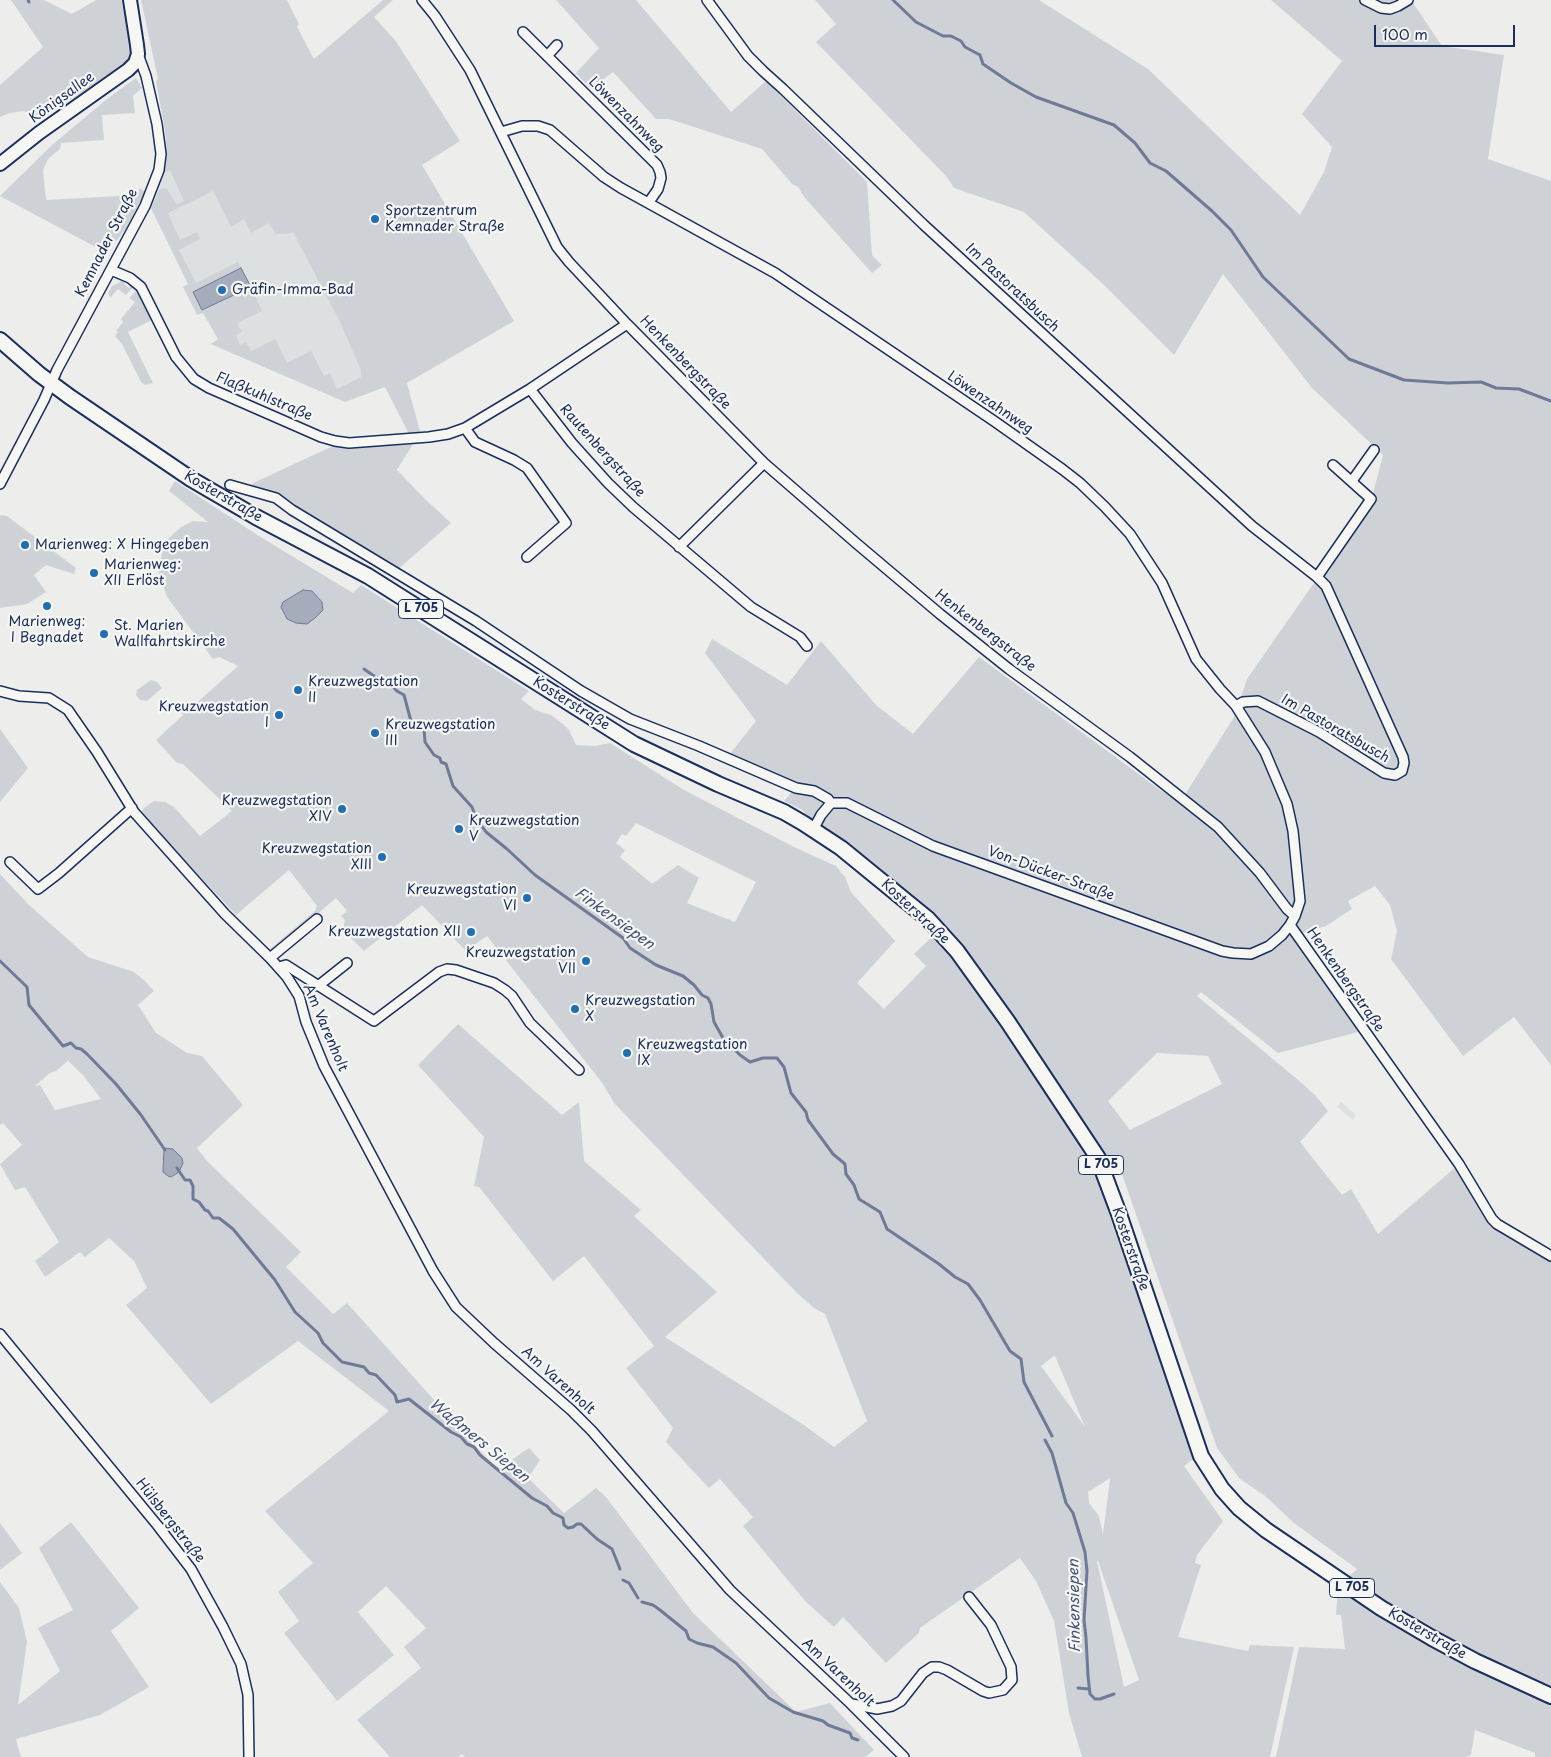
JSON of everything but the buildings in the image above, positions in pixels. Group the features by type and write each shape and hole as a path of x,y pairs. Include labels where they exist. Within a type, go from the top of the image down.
{"main road":[{"name":"Kemnader Straße","path":"130,0 138,54"},
{"name":"Königsallee","path":"0,164 39,133 128,70 135,63 138,54"},
{"name":"L 705","path":"0,340 52,383"},
{"name":"Kosterstraße","path":"52,383 97,416 191,479 256,517 368,576 634,744 718,784 784,812 849,854 928,919 957,951 1008,1022 1090,1145 1104,1173 1201,1456 1222,1489 1239,1508 1266,1530 1382,1608 1440,1643 1551,1696"},
{"name":"Kosterstraße","path":"1517,1680 1551,1692"}],"street":[{"name":"Henkenbergstraße","path":"422,0 457,49 502,132 546,226 569,262 627,324 764,463 940,614 1009,669 1130,757 1211,821 1250,861 1287,909 1295,916 1290,925 1459,1164 1492,1219 1496,1224 1551,1256"},
{"name":"Im Pastoratsbusch","path":"707,0 743,50 762,71 924,224 1245,520 1326,586 1404,757 1402,771 1395,775 1384,773 1319,732 1258,701 1243,702 1236,706"},
{"path":"1365,0 1381,8 1390,9 1408,0"},
{"name":"Löwenzahnweg","path":"523,32 657,165 661,178 658,189 649,202"},
{"path":"547,56 557,45"},
{"name":"Kemnader Straße","path":"0,484 57,370 145,206 159,170 161,160 157,124 150,92 138,54"},
{"name":"Löwenzahnweg","path":"502,132 522,126 538,126 550,130 604,176 774,273 994,421 1080,482 1106,507 1141,550 1162,583 1196,659 1236,706"},
{"name":"Flaßkuhlstraße","path":"111,270 130,278 141,287 176,357 194,380 208,388 335,441 349,443 429,437 448,434 465,428 530,389 627,324"},
{"name":"Rautenbergstraße","path":"530,389 572,443 632,507 751,607 800,638 807,646"},
{"path":"465,428 475,442 527,468 566,523 527,557"},
{"path":"1352,481 1374,450"},
{"path":"680,547 764,463"},
{"path":"1317,577 1371,499 1333,465"},
{"name":"Kosterstraße","path":"230,485 276,498 292,510 476,621 581,691 630,719 699,746 796,788 814,791 828,799 830,803"},
{"name":"Am Varenholt","path":"0,691 19,696 49,698 68,710 132,808 225,914 279,967 299,996 306,1022 324,1066 433,1271 456,1307 494,1343 572,1410 730,1590 851,1704 904,1757"},
{"path":"1236,706 1265,752 1286,804 1294,831 1300,902 1295,916"},
{"path":"813,830 820,815 830,803"},
{"name":"Von-Dücker-Straße","path":"830,803 847,804 933,846 1222,950 1241,954 1260,951 1282,935 1290,925"},
{"path":"10,862 38,889 59,873 132,808"},
{"path":"270,958 317,919"},
{"name":"Am Varenholt","path":"318,986 347,963"},
{"name":"Am Varenholt","path":"279,967 286,965 374,1021 439,972 447,969 456,970 494,983 512,996 530,1023 579,1070"},
{"name":"Hülsbergstraße","path":"0,1334 158,1526 191,1569 236,1652 242,1669 248,1695 249,1757"},
{"path":"851,1704 877,1710 892,1706 901,1701 923,1673 932,1667 939,1666 983,1691 989,1693 1003,1690 1012,1680 1011,1667 991,1625 969,1597"}],"shaded area":[{"path":"11,0 44,0 72,14 96,0 121,0 134,57 118,70 40,120 30,113 23,111 0,117 0,85 43,47"},
{"name":"Sportzentrum Kemnader Straße","path":"141,0 287,0 299,24 297,27 314,59 383,0 393,0 374,17 395,40 460,141 422,165 514,321 407,383 421,435 410,436 385,387 345,402 211,344 218,339 203,313 197,315 183,287 188,284 151,208 159,190 166,188 177,204 184,201 170,170 164,173 167,155 165,131 156,81 158,79","holes":["213,191 231,227 244,219 251,233 269,223 276,234 293,232 340,322 361,370 361,377 337,389 330,373 324,376 311,351 287,363 275,339 251,351 246,342 240,345 236,335 242,332 237,323 262,311 251,287 203,310 226,276 241,268 238,262 196,283 179,250 200,239 197,232 180,240 168,213"]},
{"path":"556,0 636,0 731,112 766,81 867,182 872,255 882,265 872,273 805,198 798,187 792,184 762,149 669,119 656,119 613,72 591,89 576,73 599,48"},
{"path":"815,0 1039,0 1148,69 1300,215 1324,172 1332,147 1302,114 1342,61 1271,0 1411,0 1442,46 1504,55 1488,159 1551,181 1551,1065 1514,1017 1463,1056 1391,959 1397,931 1390,905 1375,886 1348,901 1352,909 1326,926 1292,936 1362,1031 1278,1053 1201,992 1197,996 1297,1079 1315,1095 1328,1111 1300,1142 1342,1195 1351,1189 1378,1234 1458,1165 1484,1211 1551,1257 1551,1757 1535,1757 1535,1753 1475,1730 1471,1755 1465,1757 1276,1757 1299,1647 1345,1649 1341,1615 1336,1615 1338,1587 1357,1569 1294,1523 1264,1495 1240,1479 1217,1448 1115,1154 1100,1182 1196,1457 1184,1466 1223,1521 1197,1555 1195,1563 1201,1565 1178,1637 1248,1651 1250,1645 1294,1647 1270,1757 1082,1757 1069,1713 1054,1621 1036,1581 1020,1558 920,1628 919,1633 886,1663 843,1617 834,1627 806,1602 743,1526 753,1517 720,1479 709,1488 666,1442 673,1428 626,1368 654,1346 584,1256 553,1281 479,1187 474,1186 484,1137 418,1065 458,1024 562,1115 579,1102 584,1161 641,1210 634,1216 717,1292 665,1337 804,1425 834,1447 867,1421 825,1314 814,1308 796,1292 614,1103 603,1084 487,936 466,951 422,905 364,951 343,930 345,920 341,916 347,911 336,898 273,952 270,949 315,911 317,906 289,870 236,915 141,813 144,808 154,801 165,802 174,807 200,836 232,811 183,764 177,763 156,740 183,715 179,710 192,707 238,666 219,657 213,659 167,597 158,571 163,549 169,538 181,527 193,521 208,522 169,491 175,481 259,536 353,593 361,585 529,691 521,699 535,710 551,715 563,724 569,730 576,745 595,746 610,743 684,790 796,848 836,866 845,877 851,892 895,941 857,983 884,1009 926,966 914,954 934,935 801,809 784,801 796,787 765,769 729,755 756,721 705,653 712,639 787,685 821,641 876,705 913,734 979,657 1163,792 1181,801 1234,717 1247,679 1371,501 1383,455 1312,388 1223,274 1174,355 1104,285 1024,212 954,188 946,176 816,42 836,24","holes":["636,823 756,882 735,922 687,903 699,878 678,865 652,884 620,857 625,850 616,843 622,834 626,836","1157,1053 1208,1056 1222,1084 1130,1130 1108,1101","1055,1355 1085,1427 1041,1366","1110,1478 1103,1534 1099,1516 1089,1503 1088,1492","1097,1561 1139,1680 1124,1687"]},
{"path":"136,78 142,88 133,96 135,113 102,115 104,140 61,143 60,149 48,159 43,170 46,200 138,195 139,188 143,190 145,193 127,227 117,240 103,251 0,196 52,145 107,99"},
{"path":"247,121 382,381 343,401 211,344 218,339 188,284 151,208 164,173"},
{"path":"122,281 129,288 131,285 133,287 126,295 118,289 111,297 108,294 112,286"},
{"path":"136,291 152,320 128,332 153,383 145,385 141,382 122,344 115,336 118,332 116,331 123,322 121,319 135,302 129,298"},
{"path":"413,444 397,470 451,523 397,570 251,484 333,446 352,448"},
{"path":"1,515 7,516 76,568 74,574 46,565 34,575 46,592 27,604 0,608"},
{"path":"151,680 157,682 162,688 147,701 140,700 136,695 137,690"},
{"path":"0,729 28,768 0,802"},
{"path":"0,874 29,905 88,957 134,972 145,981 154,991 138,1005 156,1033 187,1053 202,1056 243,1105 197,1148 207,1161 301,1252 286,1267 333,1314 347,1303 497,1470 529,1448 540,1460 528,1478 564,1513 596,1488 606,1497 693,1613 796,1712 830,1703 874,1750 865,1757 465,1757 462,1754 458,1757 390,1757 357,1720 421,1668 404,1647 426,1628 386,1586 358,1612 394,1655 337,1701 284,1633 299,1621 278,1592 313,1563 265,1511 389,1411 298,1341 211,1404 126,1305 147,1288 134,1261 109,1238 85,1257 80,1252 45,1277 35,1261 59,1242 25,1187 15,1190 0,1164 22,1145 3,1123 0,1125","holes":["68,1061 83,1075 101,1099 55,1110 40,1085 35,1086"]},
{"path":"1341,1102 1356,1115 1353,1120 1337,1107"},
{"path":"71,1522 139,1608 111,1631 149,1687 100,1715 16,1739 21,1757 0,1757 0,1582 19,1608 27,1642 18,1705 60,1671 38,1628 73,1610 39,1548"},
{"path":"0,1523 22,1553 0,1570"}],"water":[{"name":"Gräfin-Imma-Bad","path":"241,268 251,287 202,310 193,292"},
{"path":"303,590 312,591 322,602 323,610 307,624 296,623 287,619 281,607 283,602"},
{"path":"164,1148 173,1149 182,1158 183,1163 179,1172 171,1177 163,1172"}],"waterway":[{"path":"893,0 916,22 943,36 951,36 961,41 965,47 980,55 983,64 1011,83 1036,97 1114,125 1135,143 1150,163 1166,171 1212,211 1231,230 1263,277 1349,359 1404,380 1448,383 1481,382 1496,388 1519,389 1551,401"},
{"name":"Finkensiepen","path":"364,669 374,676"},
{"name":"Finkensiepen","path":"378,678 404,695 412,725 424,728 425,742 434,755 446,764 453,786 472,807 476,818 486,832 535,875 623,938 630,948 656,965 683,976 694,985 702,995 708,998 714,1022 723,1038 740,1055 750,1062 763,1058 777,1058 784,1067 791,1093 806,1112 808,1120 833,1154 845,1164 846,1174 854,1185 859,1199 880,1212 887,1229 955,1277 968,1284 980,1300 1010,1351 1021,1359 1024,1382 1052,1436"},
{"name":"Waßmers Siepen","path":"0,961 27,987 29,1005 63,1046 71,1043 87,1054 116,1084 141,1115 165,1150"},
{"name":"Waßmers Siepen","path":"177,1168 185,1180 190,1180 193,1186 193,1199 199,1202 213,1218 219,1218 233,1229 275,1280 295,1312 318,1333 323,1343 342,1362 364,1367 369,1373 376,1375 395,1395 397,1402 409,1399 451,1432 461,1437 532,1498 563,1518 564,1525 568,1528 581,1524 597,1539 612,1549 620,1569"},
{"name":"Finkensiepen","path":"1045,1440 1052,1453 1066,1503 1073,1513 1085,1552 1087,1571 1084,1620 1090,1694 1095,1699 1114,1694"},
{"name":"Waßmers Siepen","path":"623,1580 629,1583 638,1598"},
{"name":"Waßmers Siepen","path":"642,1602 653,1605 660,1610 686,1631 689,1639 713,1647 736,1663 769,1698 793,1712 823,1721 828,1725 850,1733 852,1738 858,1740"},
{"path":"1078,1688 1089,1689"}],"place":[{"name":"Sportzentrum Kemnader Straße","path":"375,219"},
{"name":"Gräfin-Imma-Bad","path":"222,290"},
{"name":"Marienweg: X Hingegeben","path":"25,545"},
{"name":"Marienweg: XII Erlöst","path":"94,573"},
{"name":"Marienweg: I Begnadet","path":"47,606"},
{"name":"St. Marien Wallfahrtskirche","path":"104,634"},
{"name":"Kreuzwegstation II","path":"298,690"},
{"name":"Kreuzwegstation I","path":"279,715"},
{"name":"Kreuzwegstation III","path":"375,733"},
{"name":"Kreuzwegstation XIV","path":"342,809"},
{"name":"Kreuzwegstation V","path":"459,829"},
{"name":"Kreuzwegstation XIII","path":"382,857"},
{"name":"Kreuzwegstation VI","path":"527,898"},
{"name":"Kreuzwegstation XII","path":"471,932"},
{"name":"Kreuzwegstation VII","path":"586,961"},
{"name":"Kreuzwegstation X","path":"575,1009"},
{"name":"Kreuzwegstation IX","path":"627,1053"}]}
